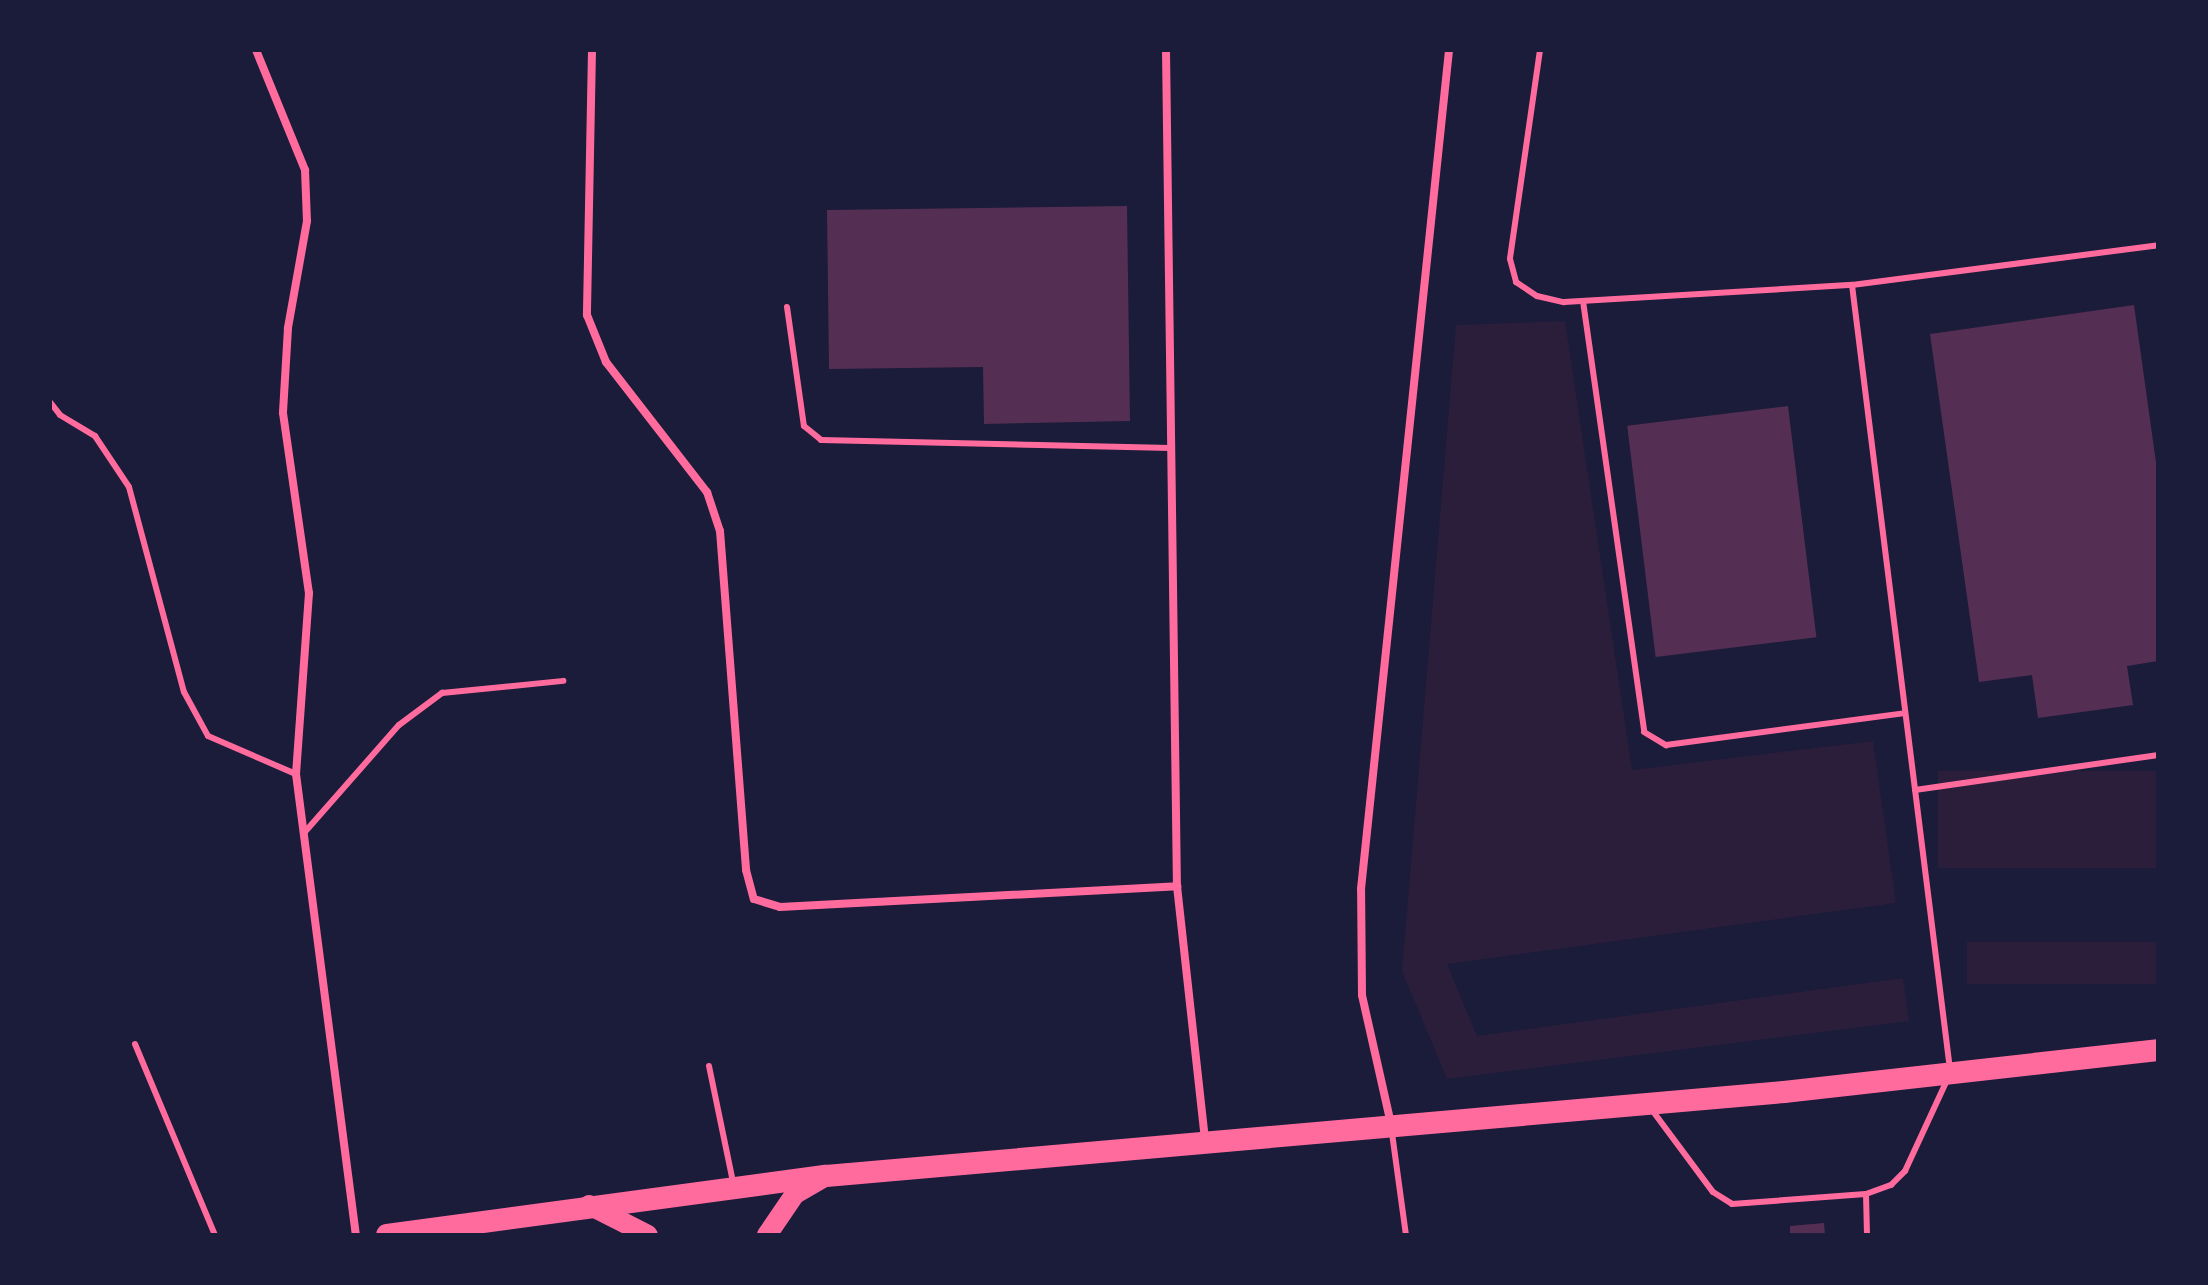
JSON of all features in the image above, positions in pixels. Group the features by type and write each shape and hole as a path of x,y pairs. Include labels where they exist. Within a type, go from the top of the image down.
{"highway":[{"path":"387,1235 485,1227 589,1205 826,1176 1205,1140 1648,1104 2158,1050"}],"main road":[{"path":"767,1235 795,1194 826,1176"},
{"path":"589,1205 648,1235"}],"street":[{"path":"256,50 305,170 307,221 288,328 283,413 309,593 296,774 356,1235"},
{"path":"592,50 587,315 606,362 707,492 720,531 746,870 754,899 780,907 1177,886"},
{"path":"1166,50 1177,886 1205,1140"},
{"path":"1391,1125 1362,995 1361,889 1449,50"}],"lane":[{"path":"1540,50 1510,259 1516,282 1537,296 1583,301 1852,285 2158,245"},
{"path":"1648,1104 1713,1192 1732,1204 1866,1194 1891,1185 1905,1171 1950,1074 1852,285"},
{"path":"1583,301 1644,732 1666,745 1905,713"},
{"path":"787,307 804,426 821,440 1171,448"},
{"path":"50,402 60,415 95,436 129,487 184,692 208,736 296,774"},
{"path":"304,833 399,725 442,693 563,681"},
{"path":"1915,790 2158,755"},
{"path":"135,1044 215,1235"},
{"path":"709,1066 734,1186"},
{"path":"1391,1125 1406,1235"},
{"path":"1866,1194 1867,1235"}],"shaded area":[{"path":"1565,321 1632,770 1873,741 1896,903 1447,964 1477,1036 1903,978 1909,1021 1447,1079 1402,971 1456,325"},
{"path":"1938,771 2158,771 2158,868 1938,868"},
{"path":"1967,942 2158,942 2158,984 1967,984"}],"building":[{"path":"1127,206 1130,421 984,424 983,367 829,369 827,210"},
{"path":"2134,305 2158,477 2158,661 2127,666 2133,705 2038,718 2032,675 1979,682 1930,334"},
{"path":"1788,406 1816,637 1656,657 1627,426"},
{"path":"1824,1223 1825,1235 1790,1235 1790,1226"}]}
